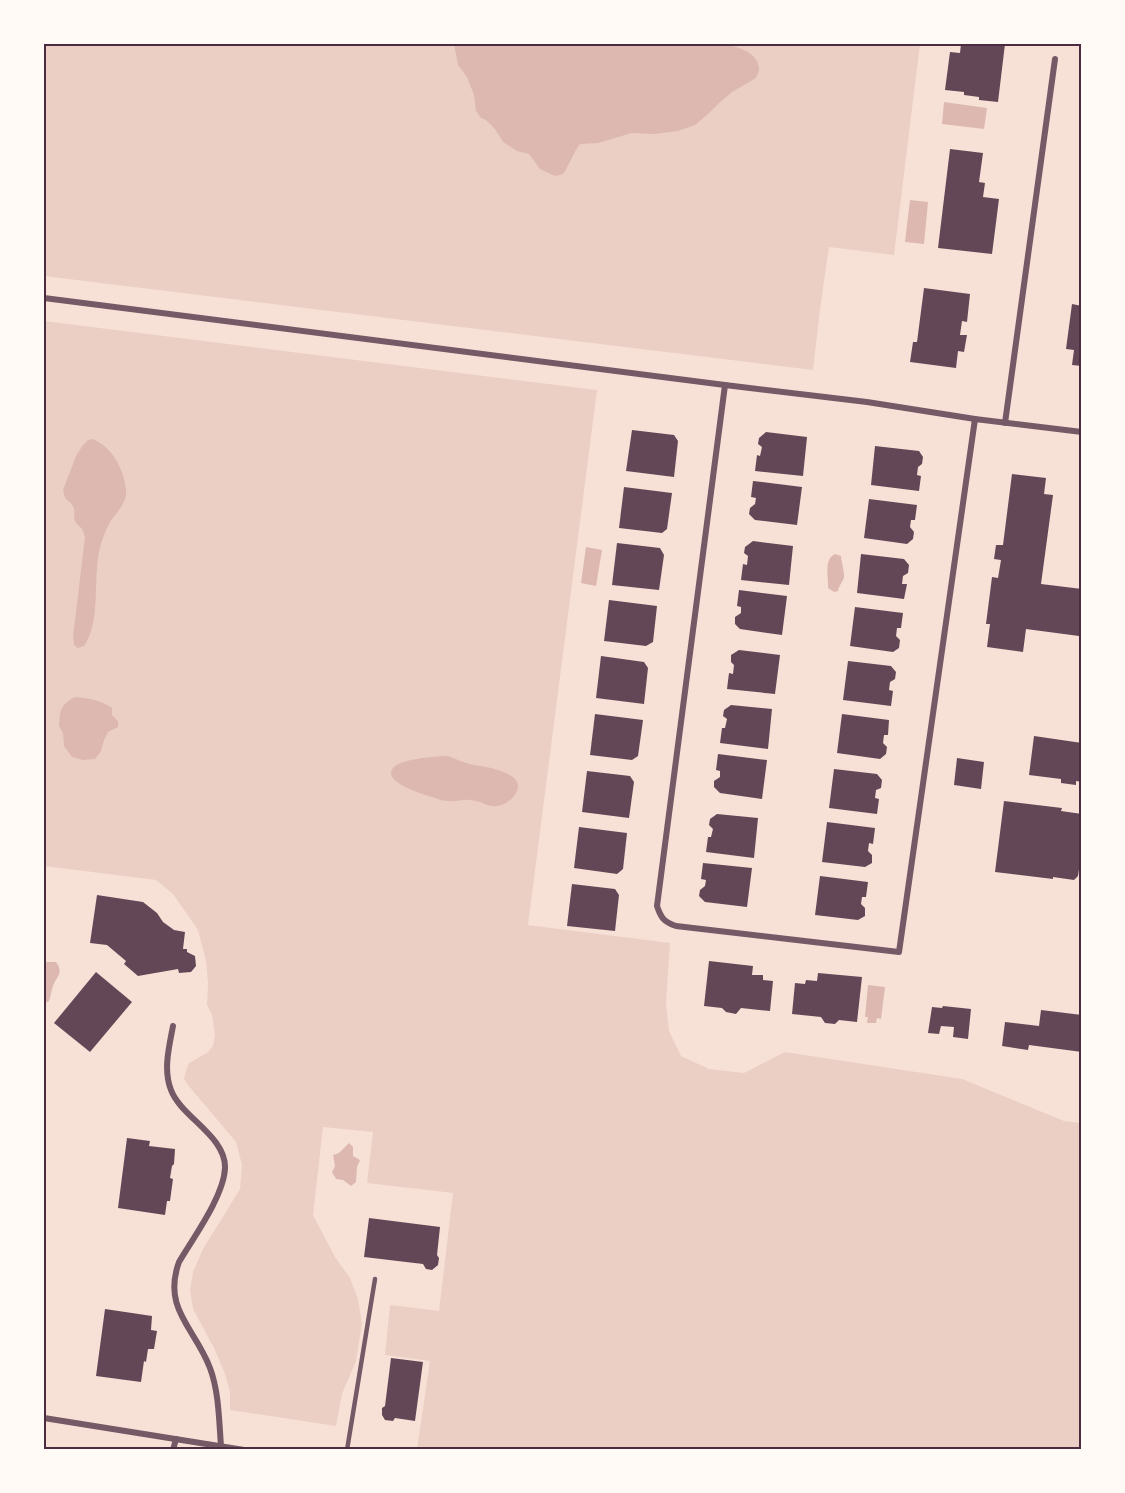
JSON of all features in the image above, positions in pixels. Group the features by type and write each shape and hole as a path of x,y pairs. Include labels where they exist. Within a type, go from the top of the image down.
{"street":[{"path":"1005,423 1054,59"},
{"path":"44,298 725,386 867,402 975,419 1082,432"},
{"path":"725,386 657,906 660,916 666,923 676,926 899,952 975,419"},
{"path":"172,1026 167,1058 170,1089 180,1105 215,1143 223,1155 225,1166 224,1177 216,1199 179,1262 174,1274 173,1287 176,1307 211,1369 221,1446"},
{"path":"44,1418 244,1449"},
{"path":"173,1449 176,1439"}],"lane":[{"path":"347,1449 375,1279"}],"shaded area":[{"path":"44,44 920,44 894,255 829,247 813,370 44,276"},
{"path":"454,44 720,44 750,53 758,63 759,70 756,78 732,92 695,125 678,131 654,134 632,133 598,143 580,144 563,174 555,176 540,169 529,154 517,151 503,142 495,129 481,118 476,111 474,95 467,77 458,65"},
{"path":"944,102 987,108 984,129 942,124"},
{"path":"910,200 928,202 924,244 905,242"},
{"path":"44,321 597,390 528,925 670,943 666,1003 669,1031 681,1056 709,1069 744,1073 785,1052 962,1079 1064,1121 1081,1123 1081,1449 417,1449 430,1361 385,1355 390,1305 439,1311 453,1193 367,1183 373,1132 323,1127 313,1215 335,1257 350,1278 358,1299 362,1324 356,1361 342,1394 336,1426 230,1410 230,1392 225,1374 193,1309 190,1290 193,1272 203,1249 240,1189 242,1165 236,1142 184,1079 189,1063 207,1053 213,1046 215,1035 212,1015 207,1005 206,961 198,930 173,894 156,880 44,866"},
{"path":"93,439 106,447 116,460 123,474 126,495 102,540 97,564 93,625 84,646 78,648 74,645 73,637 85,537 75,521 73,506 65,498 63,490 76,456 88,440"},
{"path":"586,547 602,550 596,586 581,583"},
{"path":"835,554 841,556 844,576 838,591 834,592 828,588 827,569 829,560"},
{"path":"75,697 108,705 112,708 112,715 118,721 118,727 108,732 101,751 95,759 83,760 72,757 64,746 63,733 59,726 61,712 64,705"},
{"path":"448,756 506,773 513,777 518,789 512,799 496,806 471,800 440,800 405,787 393,778 391,773 394,767 404,762 420,758"},
{"path":"56,962 60,972 49,1001 44,1004 44,964"},
{"path":"868,985 885,987 881,1019 877,1018 876,1023 867,1023 868,1017 865,1017"},
{"path":"349,1143 353,1147 353,1156 360,1160 356,1182 351,1186 343,1180 336,1179 332,1172 335,1166 333,1155 339,1153"}],"building":[{"path":"961,44 1005,44 998,102 979,100 979,97 964,95 964,92 945,90 950,52 960,53"},
{"path":"950,149 983,153 979,182 985,183 983,197 999,199 992,254 938,248"},
{"path":"924,288 970,294 967,322 962,321 960,335 967,335 964,352 958,351 956,368 910,362 913,342 917,342"},
{"path":"1072,304 1082,306 1082,366 1072,365 1074,350 1066,349"},
{"path":"632,430 674,435 678,441 674,477 626,471"},
{"path":"766,432 807,437 803,476 755,471 757,455 760,456 762,447 758,444 759,438"},
{"path":"875,446 919,451 923,457 917,475 921,476 919,491 871,485"},
{"path":"1012,474 1046,478 1044,494 1053,495 1041,584 1082,589 1082,619 1079,636 1026,629 1023,652 987,647 990,624 986,624 992,577 998,578 1001,560 994,559 996,545 1003,545"},
{"path":"753,481 802,487 797,525 755,520 749,514 756,498 751,497"},
{"path":"624,487 672,493 667,529 662,533 619,528"},
{"path":"869,499 917,505 915,520 911,520 910,527 914,532 913,539 907,544 864,538"},
{"path":"753,541 793,546 789,585 741,580 743,564 747,565 748,556 744,553 745,547"},
{"path":"617,543 660,548 664,555 659,590 612,585"},
{"path":"861,554 904,559 909,565 908,573 903,576 902,584 907,584 904,599 857,593"},
{"path":"739,590 787,596 782,635 740,629 735,624 735,617 741,613 741,607 737,606"},
{"path":"609,600 657,606 653,642 646,646 604,641"},
{"path":"855,607 903,613 901,628 897,628 896,636 900,640 899,648 893,652 850,646"},
{"path":"739,650 780,655 775,694 727,689 729,673 733,674 734,665 731,662 731,655"},
{"path":"601,656 644,662 648,668 644,704 596,698"},
{"path":"848,661 891,666 896,672 895,679 890,682 889,690 893,691 891,706 843,700"},
{"path":"731,705 772,709 768,749 720,743 722,728 725,728 727,719 723,716 724,710"},
{"path":"595,714 643,720 638,756 632,760 590,755"},
{"path":"842,714 889,720 888,735 884,735 883,743 887,747 886,754 880,759 837,753"},
{"path":"1034,736 1082,743 1082,782 1076,781 1076,785 1061,783 1061,779 1029,775"},
{"path":"718,754 767,760 762,799 720,793 714,787 714,781 720,777 720,771 716,770"},
{"path":"957,758 984,762 981,789 954,785"},
{"path":"834,769 877,774 882,780 881,788 876,790 875,798 879,799 877,814 829,808"},
{"path":"587,771 630,776 634,782 629,818 582,812"},
{"path":"1004,801 1062,808 1061,811 1082,814 1082,849 1078,876 1074,880 995,872"},
{"path":"717,814 758,818 754,858 706,852 708,837 711,837 713,829 709,825 710,819"},
{"path":"827,822 875,828 873,844 869,843 868,851 872,855 872,863 865,867 822,862"},
{"path":"579,827 627,833 623,869 617,874 574,868"},
{"path":"703,863 752,868 747,907 705,902 699,896 706,880 701,879"},
{"path":"820,876 868,882 866,897 862,897 861,904 865,908 865,916 858,920 815,915"},
{"path":"572,884 615,889 619,895 615,931 567,926"},
{"path":"97,895 143,902 174,930 185,932 183,949 187,949 187,952 195,956 196,966 191,972 179,973 178,969 138,976 124,964 126,961 107,945 90,943"},
{"path":"709,961 753,966 752,975 763,975 763,980 773,981 770,1011 741,1008 736,1014 726,1012 722,1008 704,1006"},
{"path":"96,972 132,1002 90,1052 54,1023"},
{"path":"818,973 862,977 857,1022 839,1020 835,1024 825,1023 821,1017 792,1014 795,983 805,984 806,980 817,981"},
{"path":"943,1006 971,1009 968,1039 953,1037 954,1027 941,1026 939,1034 928,1033 932,1007 942,1008"},
{"path":"1041,1010 1082,1015 1082,1052 1029,1045 1028,1050 1002,1046 1005,1022 1039,1026"},
{"path":"127,1138 150,1141 149,1146 175,1149 170,1178 173,1179 170,1201 167,1201 165,1215 118,1208"},
{"path":"369,1218 440,1227 438,1265 432,1270 426,1269 423,1264 364,1257"},
{"path":"105,1309 152,1316 151,1330 157,1331 154,1349 148,1349 141,1382 96,1376"},
{"path":"391,1358 423,1362 415,1421 395,1418 393,1421 385,1420 382,1415"}]}
